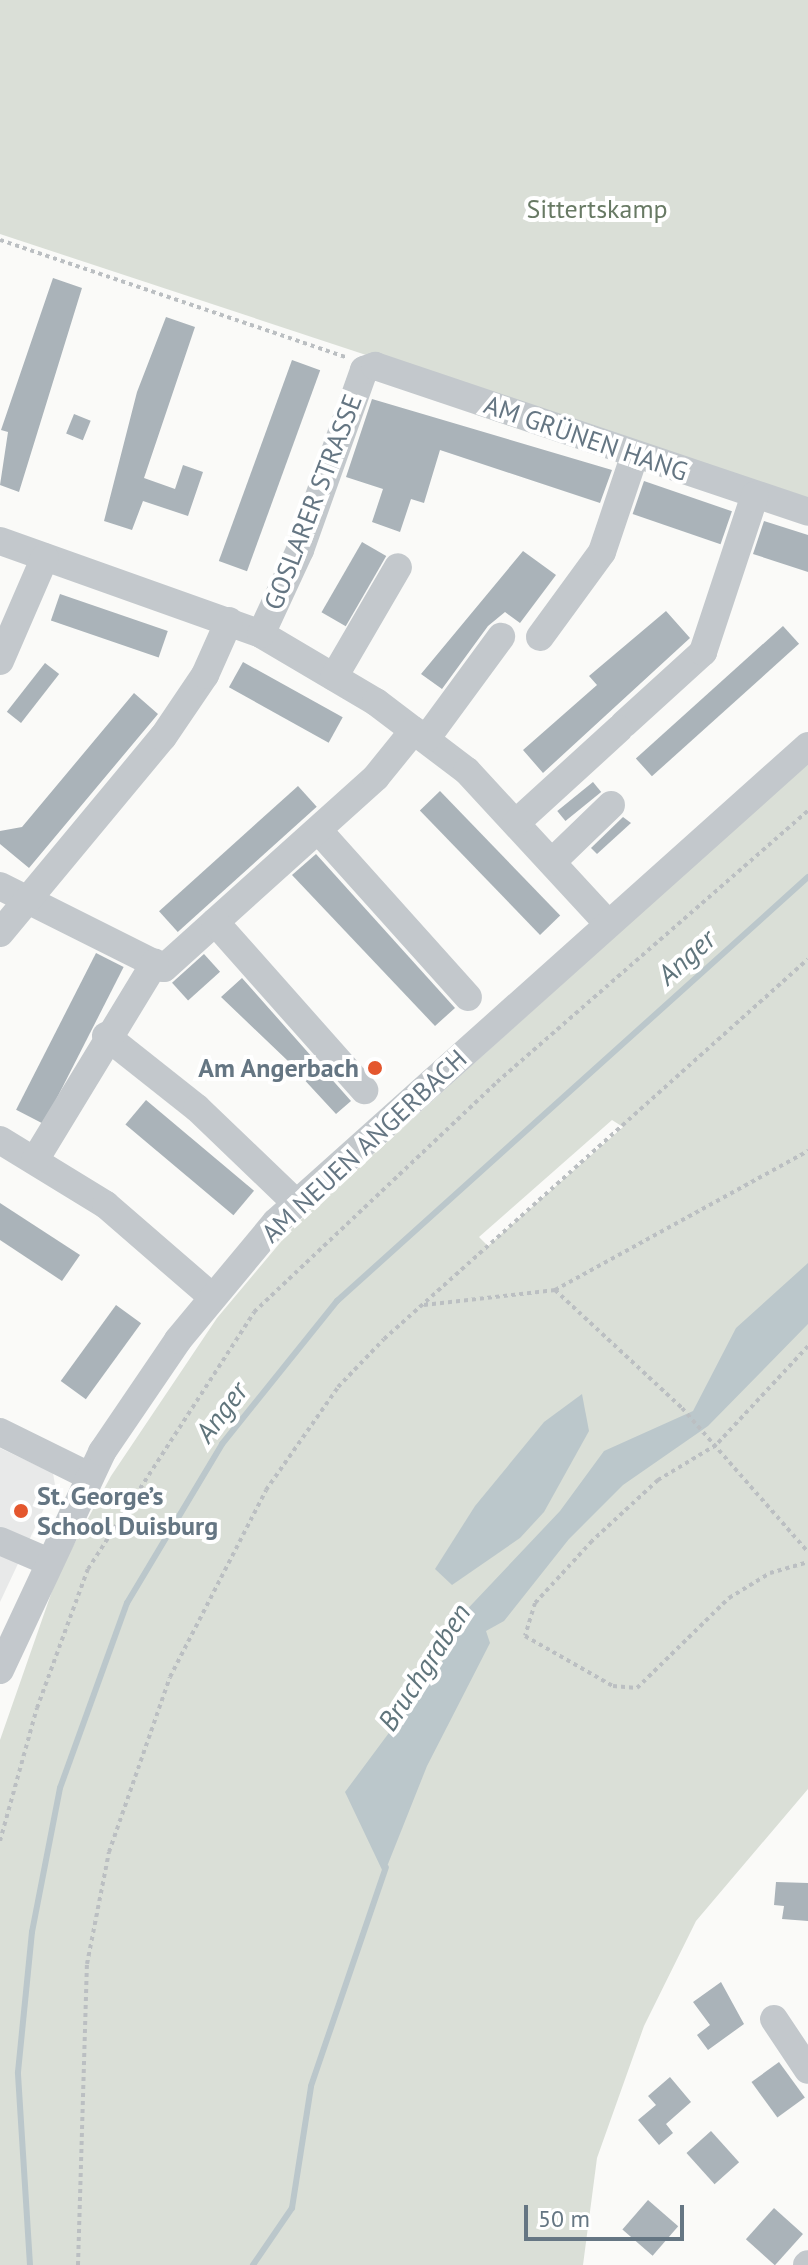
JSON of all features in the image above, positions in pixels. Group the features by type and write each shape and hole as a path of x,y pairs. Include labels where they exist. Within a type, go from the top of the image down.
{"street":[{"name":"AM GRÜNEN HANG","path":"364,370 375,366 808,512"},
{"name":"GOSLARER STRASSE","path":"261,634 300,550 364,370"},
{"path":"540,637 602,552 635,454"},
{"path":"516,823 703,652 755,495"},
{"name":"GOSLARER STRASSE","path":"0,541 261,634 334,677 420,734 516,823 608,924"},
{"path":"0,661 45,557"},
{"path":"334,677 398,567"},
{"path":"0,933 163,737 205,675 229,621"},
{"path":"0,886 164,968 319,831 420,734 501,637"},
{"name":"AM NEUEN ANGERBACH","path":"0,1670 47,1561 89,1476 211,1296 296,1203 808,746"},
{"path":"552,862 611,805"},
{"path":"319,831 468,997"},
{"path":"215,922 364,1090"},
{"path":"35,1160 106,1036 155,963"},
{"path":"106,1036 197,1108 296,1203"},
{"path":"0,1140 144,1234 211,1296"},
{"path":"0,1432 89,1476"},
{"path":"0,1541 47,1561"},
{"path":"774,2019 808,2070"}],"path":[{"path":"0,240 354,360 364,370"},
{"path":"105,286 108,277"},
{"path":"215,322 217,314"},
{"path":"0,1841 37,1708 88,1569 254,1312 497,1082 808,811"},
{"path":"78,2265 87,1964 138,1755 170,1677 266,1490 338,1387 423,1305 808,959"},
{"path":"423,1305 555,1290 808,1151"},
{"path":"555,1290 682,1408 808,1552"},
{"path":"808,1346 716,1445 658,1480 592,1541 535,1603 525,1636 613,1686 637,1688 729,1598 770,1573 808,1562"}],"shaded area":[{"path":"808,1263 808,1324 708,1426 623,1485 569,1539 504,1621 486,1631 490,1643 427,1766 384,1874 345,1792 449,1652 457,1620 560,1511 604,1451 693,1411 736,1328"},
{"path":"582,1394 589,1431 544,1512 520,1538 452,1585 435,1569 475,1506 544,1422"},
{"name":"St. George’s School Duisburg","path":"0,1448 53,1473 55,1485 0,1602"}],"green space":[{"name":"Sittertskamp","path":"0,0 808,0 808,501 0,234"},
{"path":"808,762 808,1789 696,1921 644,2026 597,2158 583,2265 0,2265 0,1740 58,1574 111,1476 217,1318 295,1225","holes":["612,1120 623,1127 488,1246 479,1237"]}],"building":[{"path":"53,278 82,288 19,492 0,485 8,432 1,430"},
{"path":"166,317 195,327 144,478 175,489 183,465 203,472 188,516 143,501 132,530 104,521 137,392"},
{"path":"292,360 320,370 247,571 219,561"},
{"path":"372,399 612,470 600,503 440,450 424,503 411,499 400,532 372,522 383,489 346,477"},
{"path":"74,414 91,421 83,440 66,433"},
{"path":"644,481 732,511 721,544 633,514"},
{"path":"764,521 808,535 808,572 753,554"},
{"path":"362,542 386,556 346,626 322,612"},
{"path":"523,551 556,575 520,623 505,612 488,626 442,689 421,674"},
{"path":"60,594 168,631 159,658 51,620"},
{"path":"666,611 690,638 543,773 523,750 597,685 589,676"},
{"path":"783,626 799,644 652,776 636,758"},
{"path":"243,662 343,717 329,743 229,687"},
{"path":"45,663 59,674 21,723 7,712"},
{"path":"134,693 158,714 29,868 0,844 0,831 22,827"},
{"path":"593,782 601,792 565,821 557,811"},
{"path":"298,786 317,807 178,932 159,911"},
{"path":"440,791 560,915 540,935 420,810"},
{"path":"623,817 631,823 597,854 591,848"},
{"path":"316,854 455,1008 435,1026 292,875"},
{"path":"96,953 124,967 44,1124 16,1110"},
{"path":"204,954 220,972 188,1001 172,983"},
{"path":"242,978 351,1101 336,1114 299,1074 293,1079 282,1067 288,1061 221,997"},
{"path":"146,1100 254,1191 233,1215 125,1125"},
{"path":"0,1203 80,1255 62,1281 0,1240"},
{"path":"116,1305 141,1323 86,1399 61,1381"},
{"path":"776,1882 808,1883 808,1921 782,1919 784,1906 774,1905"},
{"path":"721,1982 744,2024 708,2050 697,2035 710,2025 693,2002"},
{"path":"779,2062 805,2098 777,2118 751,2082"},
{"path":"670,2077 691,2102 666,2124 673,2133 659,2145 638,2120 656,2105 648,2096"},
{"path":"711,2131 739,2162 715,2184 686,2153"},
{"path":"648,2200 678,2226 653,2256 622,2229"},
{"path":"774,2208 803,2234 775,2265 746,2239"}],"waterway":[{"name":"Anger","path":"30,2265 18,2072 32,1932 60,1788 127,1603 222,1444 337,1301 808,877"},
{"name":"Bruchgraben","path":"253,2265 292,2208 311,2086 386,1867"}],"place":[{"name":"Am Angerbach","path":"375,1068"},
{"name":"St. George’s School Duisburg","path":"21,1511"}]}
